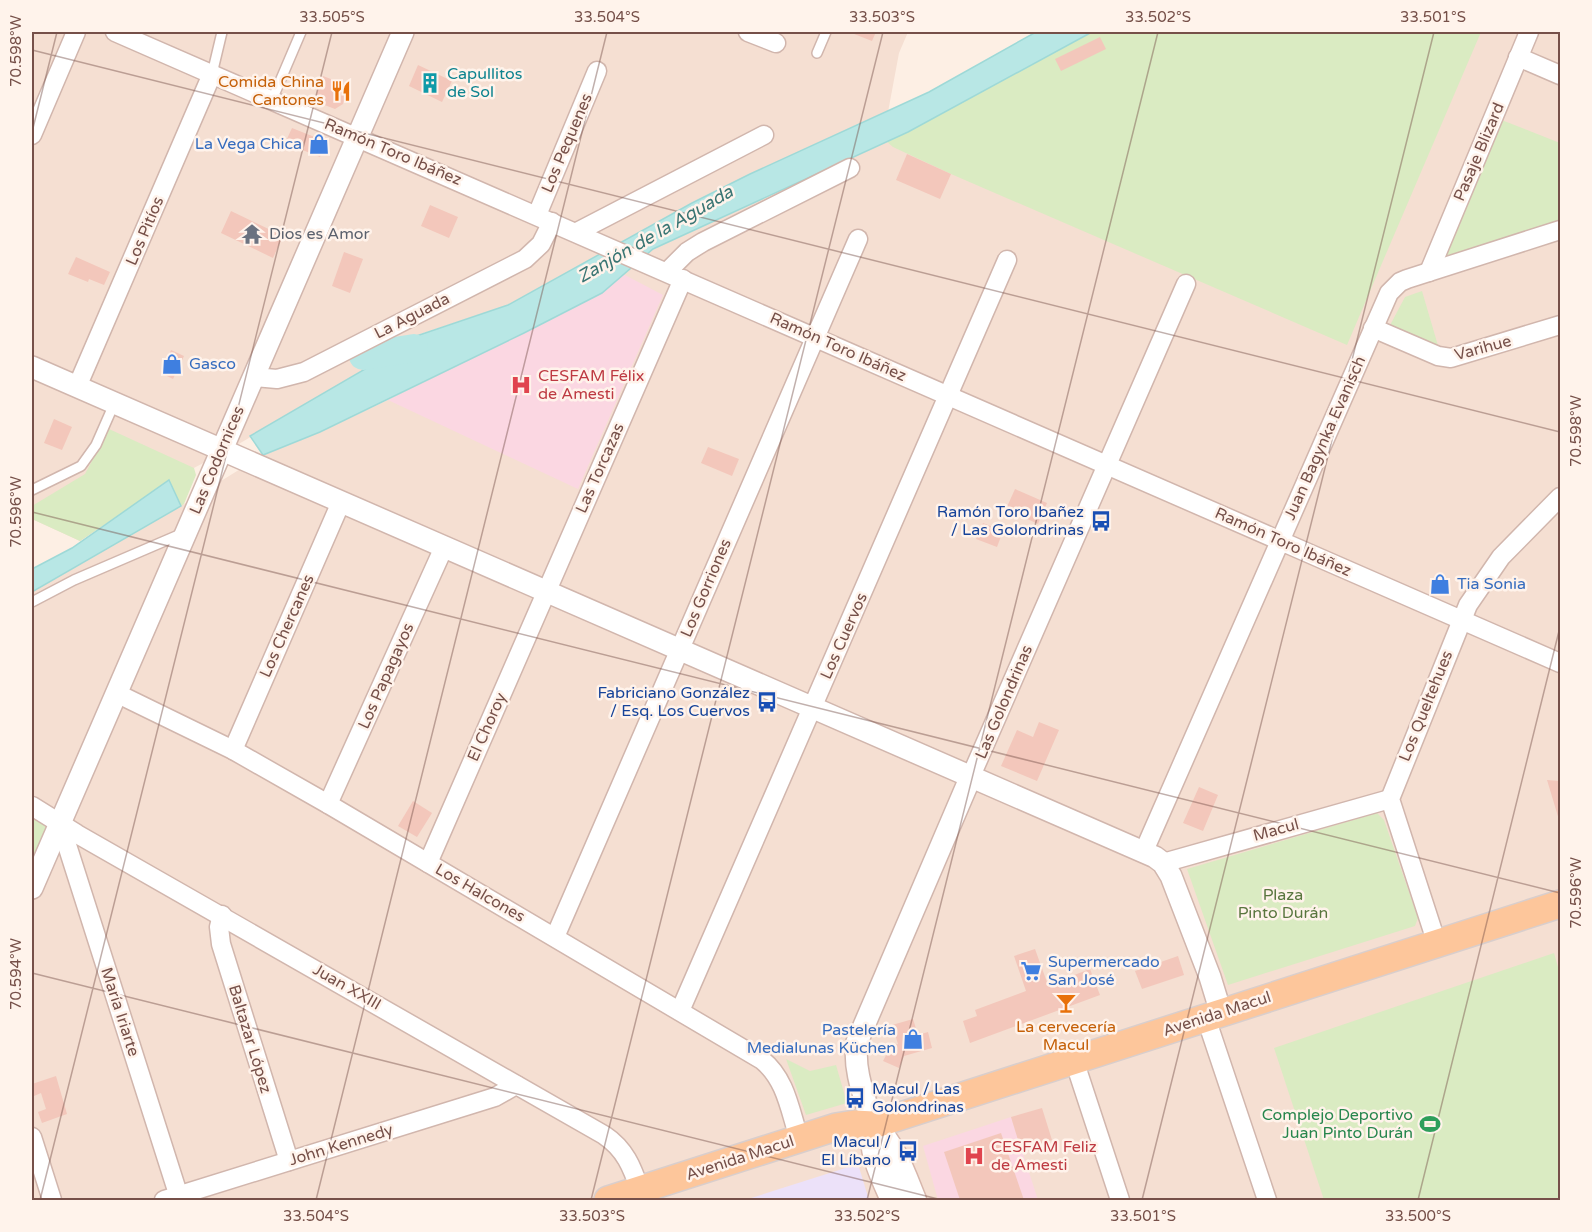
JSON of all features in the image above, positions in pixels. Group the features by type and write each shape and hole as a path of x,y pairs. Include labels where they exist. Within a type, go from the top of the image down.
{"main road":[{"name":"Avenida Macul","path":"608,1200 799,1138 845,1125 873,1125 1560,904"},
{"name":"Avenida Macul","path":"667,1200 840,1144 858,1137 873,1125"},
{"path":"873,1125 874,1154 893,1200"},
{"path":"873,1125 898,1160 914,1200"}],"street":[{"path":"32,135 76,32"},
{"name":"Ramón Toro Ibáñez","path":"115,32 1560,663"},
{"name":"Las Codornices","path":"32,888 403,32"},
{"name":"Pasaje Blizard","path":"1429,272 1529,32"},
{"path":"754,33 776,43"},
{"path":"1518,57 1560,75"},
{"name":"Los Pequenes","path":"544,218 597,71"},
{"name":"Los Pitíos","path":"77,387 212,74"},
{"path":"577,232 764,135"},
{"path":"669,273 687,252 703,242 850,168"},
{"name":"La Aguada","path":"253,377 271,380 297,375 525,259 541,244 544,218"},
{"name":"Juan Bagynka Evanisch","path":"1144,851 1389,293 1394,286 1407,279 1560,230"},
{"name":"Los Gorriones","path":"555,937 858,239"},
{"name":"Los Cuervos","path":"680,1011 1007,260"},
{"name":"Las Torcazas","path":"547,592 669,273"},
{"name":"Las Golondrinas","path":"873,1125 858,1076 857,1042 1185,284"},
{"name":"Varihue","path":"1373,328 1438,356 1450,358 1560,325"},
{"path":"32,368 1144,851 1163,862 1171,876 1206,967 1214,1015 1267,1200"},
{"name":"Los Queltehues","path":"1390,799 1461,620 1480,585 1501,557 1560,497"},
{"name":"Los Chercanes","path":"233,750 341,502"},
{"name":"Los Papagayos","path":"328,804 444,547"},
{"name":"El Choroy","path":"428,863 547,592"},
{"name":"Los Halcones","path":"116,693 233,750 328,804 768,1064 782,1083 799,1138"},
{"path":"1390,799 1437,944"},
{"name":"Macul","path":"1163,862 1390,799"},
{"name":"Juan XXIII","path":"32,806 614,1142 628,1159 640,1190"},
{"name":"María Iriarte","path":"60,823 174,1199"},
{"name":"Baltazar López","path":"222,915 219,927 221,944 289,1161"},
{"path":"1074,1060 1120,1200"},
{"name":"John Kennedy","path":"174,1199 495,1097 516,1085"},
{"path":"32,1137 52,1200"}],"lane":[{"path":"212,74 222,32"},
{"path":"272,100 301,32"},
{"path":"817,52 826,32"},
{"path":"32,490 81,466 96,446 114,404"},
{"path":"32,602 74,580 186,531"}],"shaded area":[{"path":"32,32 908,32 899,53 888,112 750,174 692,203 508,305 375,349 379,361 232,448 169,481 80,541 32,519"},
{"path":"1092,32 1560,32 1560,1200 32,1200 32,592 184,504 263,455 320,432 388,400 602,293 653,249 908,132"},
{"name":"CESFAM Félix de Amesti","path":"623,274 663,295 578,489 388,400 602,293"},
{"name":"CESFAM Feliz de Amesti","path":"1011,1117 1038,1200 938,1200 923,1146"},
{"path":"858,1164 869,1200 745,1200"}],"green space":[{"path":"1092,32 1481,32 1347,345 951,174 893,147 886,141 908,132"},
{"path":"1499,119 1560,143 1560,221 1439,259"},
{"path":"1422,291 1439,349 1388,329 1405,297"},
{"path":"109,429 194,468 196,475 184,504 181,506 169,481 80,541 32,519 32,506 85,474"},
{"path":"32,813 43,819 47,833 32,870"},
{"name":"Plaza Pinto Durán","path":"1377,813 1384,820 1418,918 1415,926 1228,985 1187,869"},
{"name":"Complejo Deportivo Juan Pinto Durán","path":"1554,953 1560,974 1560,1200 1324,1200 1274,1048"},
{"path":"786,1059 810,1071 836,1065 847,1103 806,1115"}],"water":[{"name":"Zanjón de la Aguada","path":"1036,32 1092,32 908,132 653,249 602,293 320,432 263,455 250,436 379,361 375,350 508,305 692,203 929,92"},
{"path":"169,480 181,506 32,592 32,569 72,548"}],"building":[{"path":"849,32 876,32 872,41"},
{"path":"1100,37 1106,49 1061,71 1055,59"},
{"name":"Capullitos de Sol","path":"418,65 452,81 442,102 409,86"},
{"path":"323,76 349,86 343,104 335,109 314,101"},
{"path":"292,128 322,140 325,145 320,157 285,143"},
{"path":"907,154 951,174 940,199 896,180"},
{"path":"430,205 458,217 449,238 421,226"},
{"name":"Dios es Amor","path":"231,211 283,236 273,258 221,233"},
{"path":"344,252 363,259 350,293 332,286"},
{"path":"76,257 110,272 104,285 89,279 88,282 68,274"},
{"name":"Gasco","path":"171,350 184,356 173,379 161,373"},
{"path":"54,419 72,427 62,450 44,443"},
{"path":"708,447 739,459 732,476 701,463"},
{"path":"1015,489 1047,503 1038,524 1006,509"},
{"path":"983,523 1003,531 997,547 976,539"},
{"path":"1039,722 1059,730 1037,781 1001,766 1017,730 1033,737"},
{"path":"1547,780 1560,781 1560,823"},
{"path":"1199,787 1218,795 1203,831 1183,823"},
{"path":"413,801 432,813 417,837 398,826"},
{"path":"1035,949 1048,985 1090,969 1100,995 970,1043 963,1021 977,1016 975,1010 1026,991 1014,956"},
{"path":"1178,956 1184,975 1142,989 1135,971"},
{"name":"Pastelería Medialunas Küchen","path":"913,1019 918,1035 928,1032 932,1048 904,1056 899,1068 883,1061 891,1046 898,1044 892,1025"},
{"path":"56,1076 67,1114 42,1123 38,1112 46,1109 41,1093 34,1096 32,1084"},
{"path":"1042,1108 1052,1140 1021,1150 1011,1117"},
{"path":"1001,1133 1024,1200 960,1200 944,1152"}],"waterway":[{"path":"363,356 414,348"}],"place":[{"name":"Capullitos de Sol","path":"430,83"},
{"name":"Comida China Cantones","path":"341,91"},
{"name":"La Vega Chica","path":"319,144"},
{"name":"Dios es Amor","path":"252,234"},
{"name":"Gasco","path":"172,364"},
{"name":"CESFAM Félix de Amesti","path":"521,385"},
{"name":"Ramón Toro Ibañez / Las Golondrinas","path":"1101,521"},
{"name":"Tia Sonia","path":"1440,584"},
{"name":"Fabriciano González / Esq. Los Cuervos","path":"767,702"},
{"name":"Supermercado San José","path":"1031,971"},
{"name":"La cervecería Macul","path":"1066,1003"},
{"name":"Pastelería Medialunas Küchen","path":"913,1039"},
{"name":"Macul / Las Golondrinas","path":"855,1098"},
{"name":"Complejo Deportivo Juan Pinto Durán","path":"1430,1124"},
{"name":"Macul / El Líbano","path":"908,1151"},
{"name":"CESFAM Feliz de Amesti","path":"974,1156"}]}
